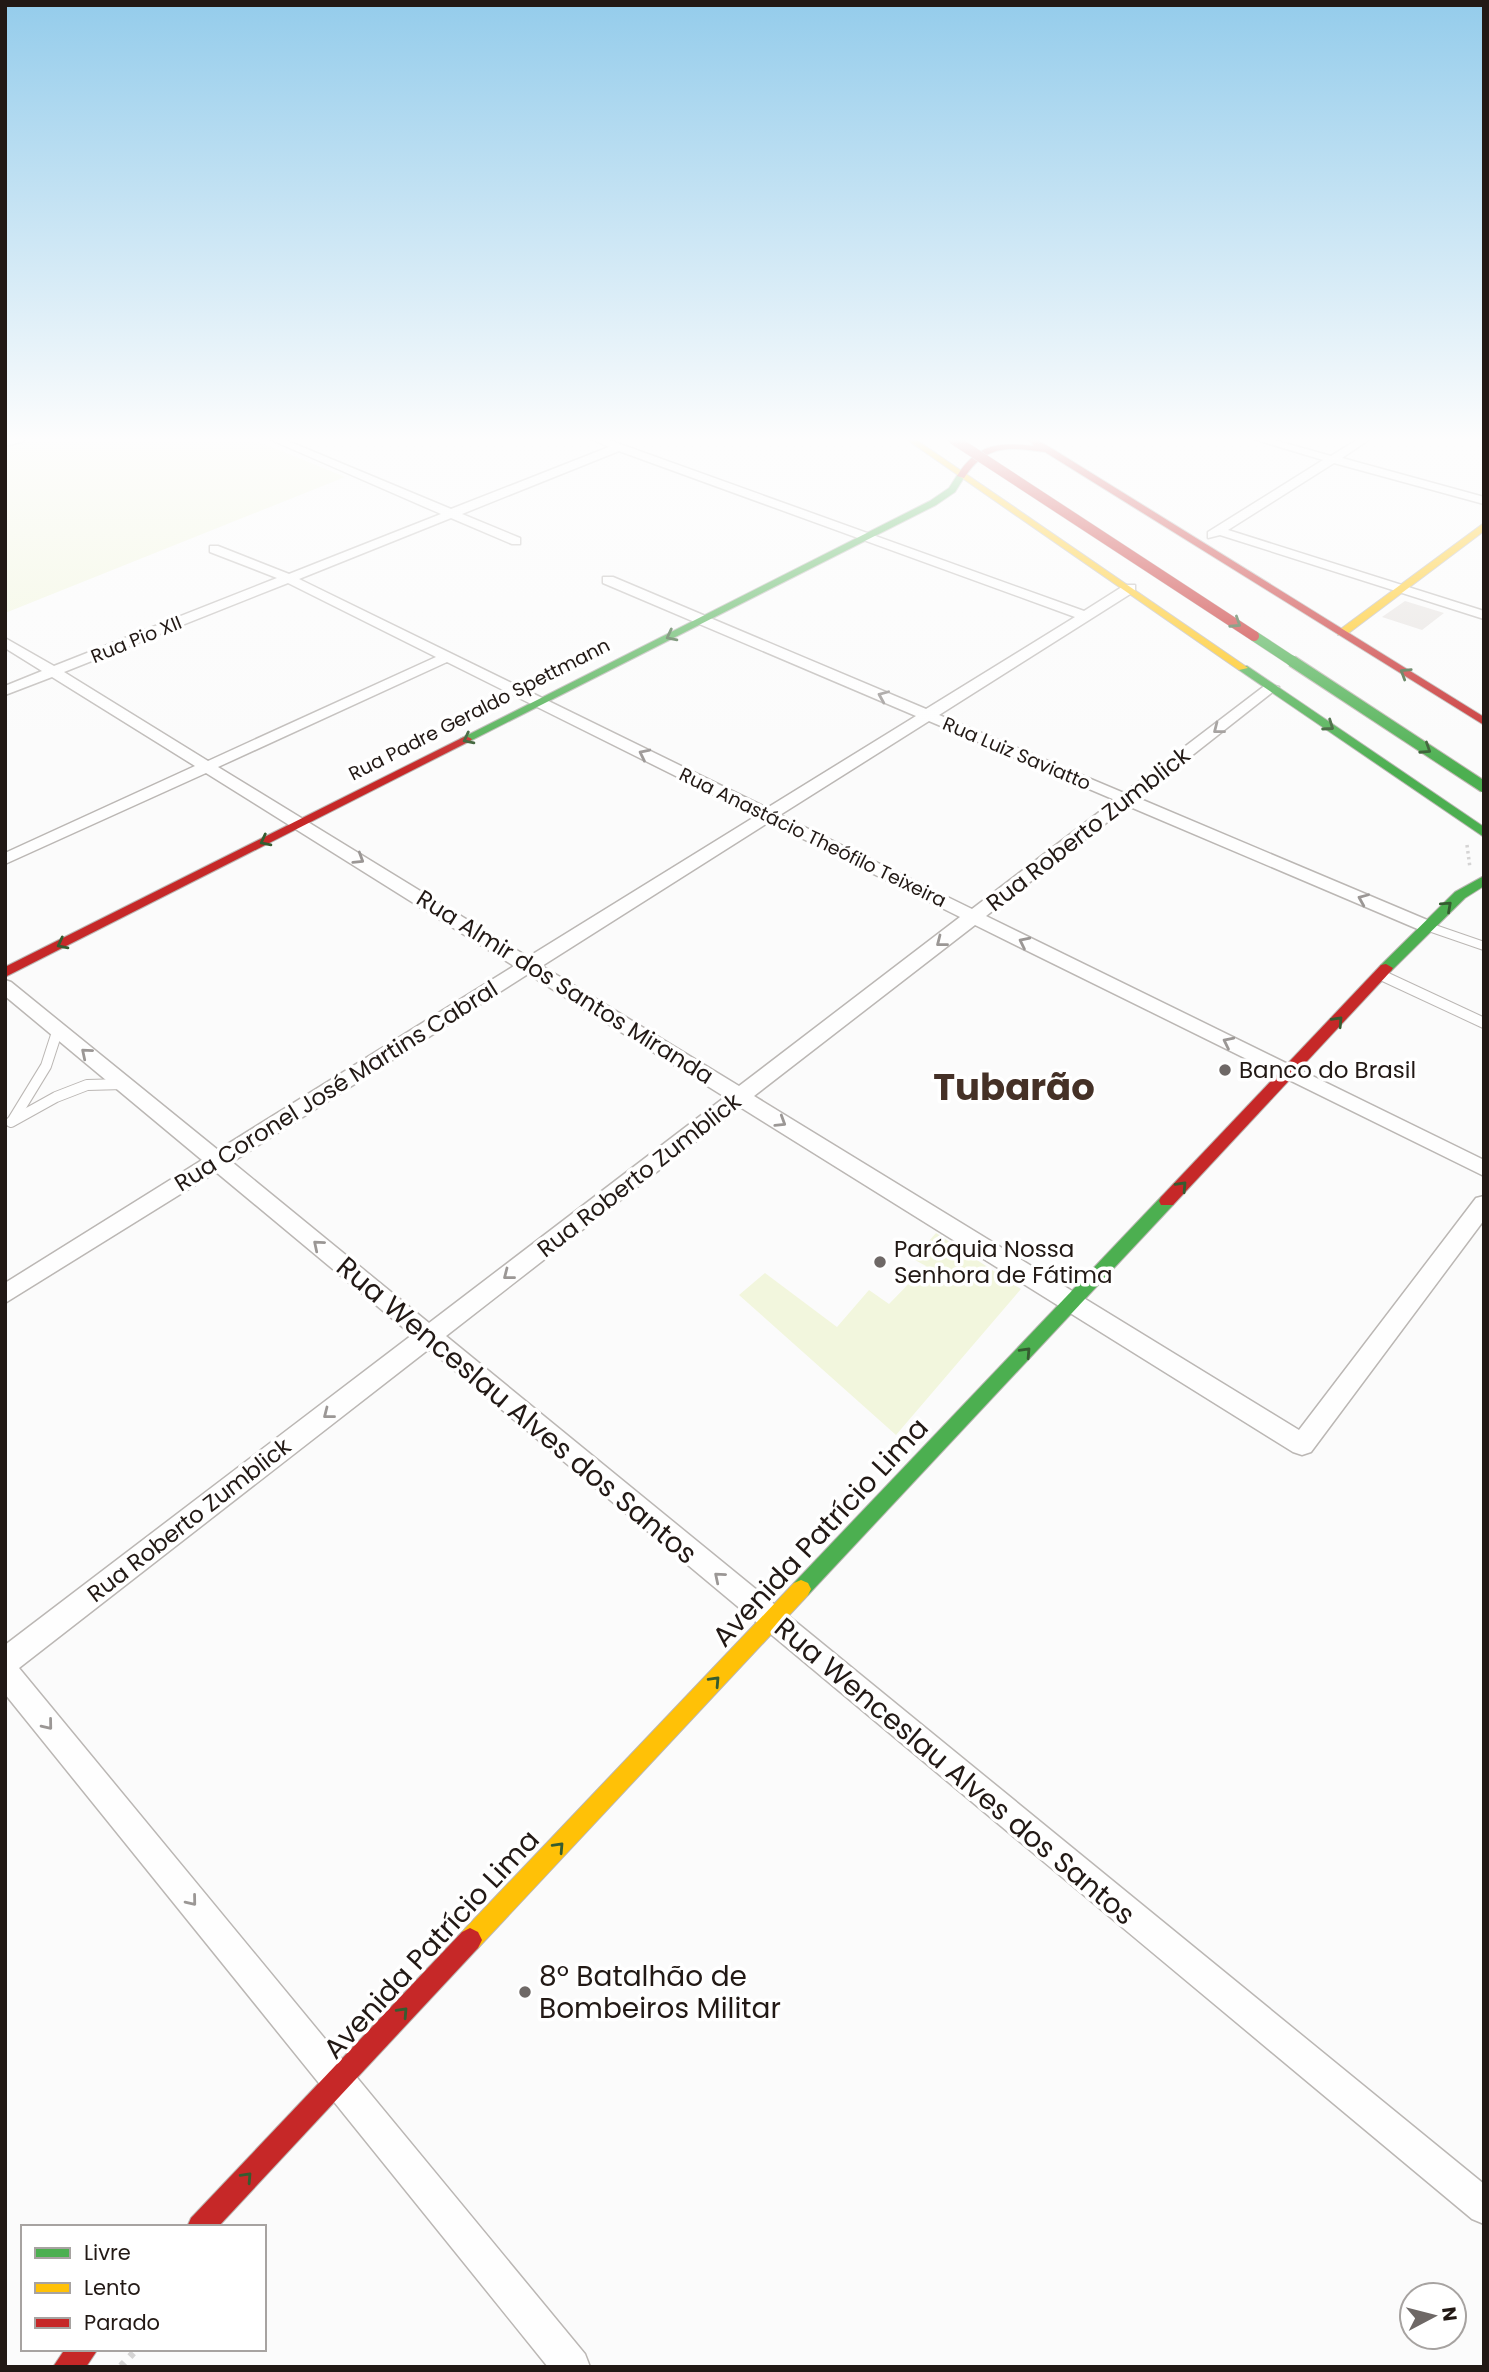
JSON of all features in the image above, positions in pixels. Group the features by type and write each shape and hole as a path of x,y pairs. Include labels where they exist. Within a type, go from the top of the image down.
{"main road":[{"name":"Rua Padre Geraldo Spettmann","path":"5,973 842,550"},
{"path":"1075,550 1484,833"},
{"path":"1122,550 1484,787"},
{"path":"1146,550 1484,768"},
{"path":"1209,550 1484,722"},
{"path":"1342,633 1453,550"},
{"name":"Avenida Patrício Lima","path":"202,2225 1426,926 1479,884"},
{"path":"67,2367 82,2351"}],"street":[{"name":"Rua Anastácio Theófilo Teixeira","path":"216,550 288,578 1484,1168"},
{"name":"Rua Pio XII","path":"5,691 360,550"},
{"path":"902,550 1086,616"},
{"path":"1277,550 1484,614"},
{"name":"Rua Luiz Saviatto","path":"608,580 1426,926"},
{"name":"Rua Coronel José Martins Cabral","path":"5,1294 1130,588"},
{"name":"Rua Almir dos Santos Miranda","path":"5,642 1302,1445 1484,1204"},
{"path":"5,859 447,657"},
{"name":"Rua Roberto Zumblick","path":"5,1662 1272,687"},
{"name":"Rua Wenceslau Alves dos Santos","path":"5,986 1484,2207"},
{"path":"5,1672 572,2367"}],"lane":[{"path":"1426,926 1484,946"},
{"path":"1381,975 1484,1023"},
{"path":"8,1124 40,1080 52,1054 58,1029"},
{"path":"8,1124 56,1097 87,1085 124,1084"}],"path":[{"path":"1461,817 1470,864 1479,884"},
{"path":"120,2367 134,2351"}],"green space":[{"path":"5,550 163,550 5,613"},
{"path":"936,1233 1021,1289 896,1435 739,1295 765,1273 837,1327 869,1290 889,1304 926,1266 913,1259"}],"building":[{"path":"1405,601 1444,613 1422,630 1382,617"}],"traffic: fast":[{"path":"466,739 841,550"},
{"path":"1254,636 1484,787"},
{"path":"1243,668 1484,833"},
{"path":"1386,968 1460,895 1484,880"},
{"path":"801,1589 1167,1201"}],"traffic: slow":[{"path":"1071,550 1243,668"},
{"path":"1342,633 1453,550"},
{"path":"470,1940 801,1589"}],"traffic: jam":[{"path":"1122,550 1254,636"},
{"path":"1207,550 1484,722"},
{"path":"5,973 466,739"},
{"path":"1167,1201 1386,968"},
{"path":"202,2225 470,1940"},
{"path":"67,2367 82,2351"}],"place":[{"name":"Banco do Brasil","path":"1225,1070"},
{"name":"Paróquia Nossa Senhora de Fátima","path":"880,1262"},
{"name":"8º Batalhão de Bombeiros Militar","path":"525,1992"}],"district":[{"name":"Tubarão","path":"1014,1087"}]}
